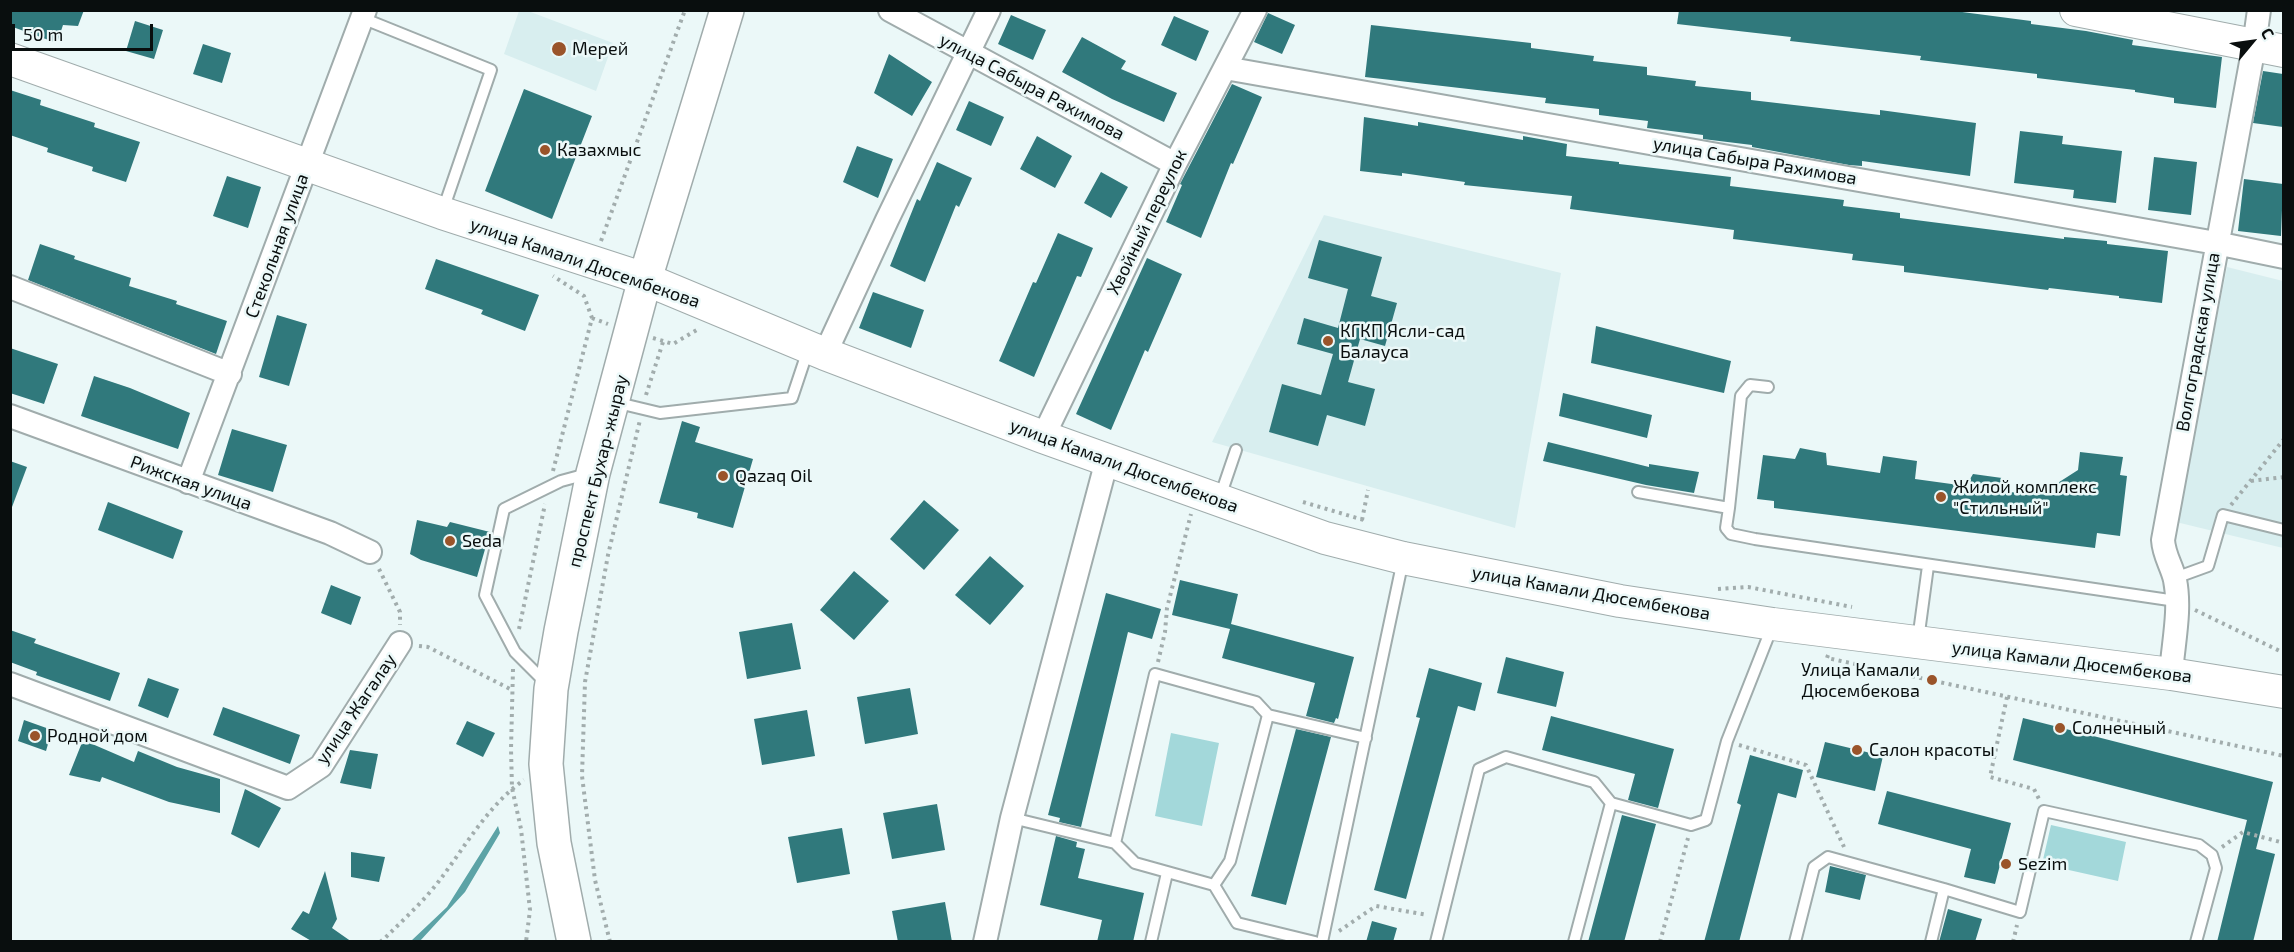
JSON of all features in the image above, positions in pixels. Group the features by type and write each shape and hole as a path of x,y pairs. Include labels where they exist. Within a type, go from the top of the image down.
{"main road":[{"name":"проспект Бухар-жырау","path":"574,942 554,843 546,764 552,689 561,631 593,473 628,405 645,279 727,10"},
{"path":"2076,10 2269,48"},
{"name":"улица Камали Дюсембекова","path":"10,58 442,213 645,279 817,350 1043,437 1325,538 1403,558 1620,601 1773,624 2171,674 2283,692"}],"street":[{"name":"улица Сабыра Рахимова","path":"890,10 1175,164"},
{"path":"817,350 842,313 989,10"},
{"name":"Хвойный переулок","path":"1043,437 1175,164 1256,10"},
{"name":"Волгоградская улица","path":"2171,674 2176,601 2175,578 2164,553 2163,540 2216,243 2269,48 2259,10"},
{"name":"Стекольная улица","path":"188,482 363,14"},
{"name":"улица Сабыра Рахимова","path":"1226,68 2216,243 2283,257"},
{"path":"10,287 230,374"},
{"name":"Рижская улица","path":"10,416 330,533 370,552"},
{"path":"985,942 1012,818 1107,460"},
{"name":"улица Жагалау","path":"10,684 288,788 321,766 400,643"}],"lane":[{"path":"363,14 491,70 442,213"},
{"path":"628,405 660,412 792,398 817,350"},
{"path":"1768,387 1750,385 1741,396 1726,528 1731,534 1928,566 2176,601"},
{"path":"1208,497 1236,450"},
{"path":"552,689 515,652 485,595 504,509 561,481 593,473"},
{"path":"1638,492 1729,508"},
{"path":"2175,578 2208,566 2223,515 2283,530"},
{"path":"1322,942 1403,558"},
{"path":"1918,642 1928,566"},
{"path":"1436,942 1444,918 1479,769 1506,757 1594,782 1611,803 1691,825 1706,820 1727,741 1773,624"},
{"path":"1115,843 1155,674 1256,702 1268,715 1366,738"},
{"path":"1214,885 1230,861 1268,715"},
{"path":"1574,942 1611,803"},
{"path":"1795,942 1814,867 1828,857 1850,861 2020,912 2044,811 2199,845 2212,855 2216,868 2196,942"},
{"path":"1012,818 1115,843 1135,863 1214,885 1237,923 1315,942"},
{"path":"1151,942 1167,873"},
{"path":"1931,942 1944,889"}],"path":[{"path":"526,942 530,910 521,829 512,788 512,690 515,652 548,487 592,318 584,296 685,10"},
{"path":"549,274 584,296"},
{"path":"610,942 595,880 582,776 585,682 608,555 628,405 663,342"},
{"path":"2223,515 2283,440"},
{"path":"2250,482 2283,477"},
{"path":"1362,520 1368,490"},
{"path":"1155,674 1165,632 1167,609 1208,497"},
{"path":"1298,500 1373,523"},
{"path":"370,552 400,612 400,643 428,647 512,690"},
{"path":"1715,589 1748,587 1842,605"},
{"path":"2176,601 2283,653"},
{"path":"1827,658 2283,756"},
{"path":"2007,697 1990,777 2034,789 2044,811"},
{"path":"1727,741 1806,765 1850,861"},
{"path":"380,942 437,884 485,818 512,788 546,764"},
{"path":"1660,942 1691,825"},
{"path":"2212,855 2243,832 2283,843"},
{"path":"1332,936 1376,906 1444,918"}],"shaded area":[{"name":"Мерей","path":"519,11 528,11 613,43 596,91 504,54"},
{"path":"1324,215 1561,273 1515,528 1212,442"},
{"path":"2227,267 2283,281 2283,548 2176,522"},
{"path":"1171,733 1219,743 1202,826 1155,816"},
{"path":"2051,825 2126,842 2118,881 2042,864"},
{"path":"498,826 500,833 465,892 420,941 411,941 447,907"}],"building":[{"path":"10,10 84,10 78,26 63,25 57,43 10,26"},
{"path":"1679,10 1947,10 2086,31 2133,40 2132,45 2222,57 2216,108 2174,103 2174,98 2135,92 2135,90 2037,78 2037,74 1920,60 1921,56 1790,41 1791,37 1677,24"},
{"path":"1268,13 1295,25 1282,54 1254,42"},
{"path":"1011,15 1046,30 1033,60 998,44"},
{"path":"1174,16 1209,31 1196,61 1161,45"},
{"path":"135,21 163,30 154,59 126,51"},
{"path":"1371,25 1531,43 1531,48 1594,56 1593,61 1647,67 1647,75 1696,81 1695,86 1751,92 1751,100 1880,115 1880,110 1976,123 1970,176 1862,161 1862,166 1849,165 1752,147 1752,145 1703,139 1703,135 1647,128 1648,121 1599,115 1599,109 1545,103 1546,98 1365,77"},
{"path":"1082,37 1126,61 1121,69 1177,93 1164,122 1112,99 1062,72"},
{"path":"203,44 231,53 222,83 193,74"},
{"path":"889,54 932,82 912,116 874,93"},
{"path":"2263,71 2283,74 2283,127 2253,123"},
{"path":"1232,84 1262,97 1233,164 1231,163 1201,238 1166,222 1182,185 1180,184"},
{"path":"524,89 592,116 552,219 485,191"},
{"path":"10,90 41,100 40,105 95,123 94,127 140,142 126,182 92,171 93,167 47,152 48,148 10,135"},
{"path":"969,101 1004,117 991,146 956,130"},
{"path":"1364,117 1418,126 1418,122 1523,140 1523,136 1567,144 1566,156 1731,177 1730,186 1844,200 1843,206 1900,213 1900,218 2064,239 2064,237 2107,241 2107,244 2168,251 2162,303 2119,298 2119,296 2049,288 2048,290 1904,272 1904,266 1852,260 1853,254 1733,239 1734,230 1570,209 1572,196 1464,185 1465,182 1402,173 1402,176 1360,171"},
{"path":"2020,131 2063,136 2062,144 2122,151 2116,203 2073,198 2074,190 2014,183"},
{"path":"1037,136 1072,156 1055,188 1020,169"},
{"path":"857,146 893,159 878,198 843,182"},
{"path":"2154,157 2197,162 2191,215 2148,210"},
{"path":"937,162 972,178 959,207 956,205 925,282 890,266 917,199 920,201"},
{"path":"1101,172 1128,187 1111,218 1084,203"},
{"path":"227,176 261,187 248,228 213,216"},
{"path":"2244,179 2283,184 2281,236 2238,231"},
{"path":"1058,233 1093,248 1081,277 1077,276 1034,377 999,361 1033,282 1036,283"},
{"name":"КГКП Ясли-сад Балауса","path":"1319,240 1382,257 1371,296 1397,303 1385,346 1360,339 1348,382 1375,389 1365,426 1327,415 1318,446 1269,432 1282,384 1321,395 1333,354 1297,344 1304,318 1338,328 1348,289 1308,278"},
{"path":"40,244 75,256 74,259 131,278 129,286 177,301 176,304 227,321 216,354 28,280"},
{"path":"1147,258 1182,274 1148,352 1145,350 1111,430 1076,414"},
{"path":"436,259 539,295 525,331 481,314 483,310 425,289"},
{"path":"873,292 924,310 911,348 859,328"},
{"path":"277,315 307,324 289,386 259,377"},
{"path":"1596,326 1731,361 1724,393 1591,363"},
{"path":"10,348 58,364 44,404 10,393"},
{"path":"94,376 190,413 178,449 81,416"},
{"path":"1563,393 1652,415 1647,438 1559,416"},
{"path":"682,421 700,427 695,442 753,459 733,528 697,518 698,513 659,503"},
{"path":"232,429 287,445 273,492 218,475"},
{"path":"1548,442 1649,467 1649,464 1699,472 1694,493 1646,485 1543,461"},
{"name":"Жилой комплекс \"Стильный\"","path":"1800,448 1826,453 1827,465 1880,473 1883,456 1917,461 1915,479 1966,486 1973,474 2002,478 2000,491 2039,495 2078,470 2080,452 2123,457 2120,475 2127,476 2120,536 2097,533 2095,548 1774,508 1774,501 1757,499 1763,455 1795,459"},
{"path":"10,461 27,467 12,507 10,507"},
{"path":"924,500 959,530 924,570 890,539"},
{"path":"108,502 183,531 173,559 98,530"},
{"path":"417,520 447,527 450,522 490,532 477,577 421,560 410,554"},
{"path":"990,556 1024,586 990,625 955,595"},
{"path":"854,571 889,601 854,640 820,610"},
{"path":"1180,580 1238,594 1231,624 1354,657 1338,719 1336,718 1334,723 1306,716 1315,683 1222,658 1230,629 1172,615"},
{"path":"331,585 361,597 351,625 321,613"},
{"path":"1106,593 1161,609 1152,639 1128,632 1081,827 1059,822 1060,818 1048,815"},
{"path":"792,623 801,669 747,679 739,632"},
{"path":"10,630 36,639 34,643 120,673 110,701 36,675 37,672 10,662"},
{"path":"1506,657 1564,672 1556,707 1497,693"},
{"path":"1429,668 1482,683 1475,711 1458,706 1406,899 1374,890 1420,718 1416,717"},
{"path":"148,678 179,689 168,718 138,706"},
{"path":"910,688 918,734 865,744 857,697"},
{"path":"223,707 300,735 290,764 213,735"},
{"path":"807,710 815,756 762,765 754,719"},
{"path":"1551,716 1674,749 1658,808 1628,800 1635,774 1542,750"},
{"path":"2023,718 2273,782 2256,849 2275,854 2253,942 2217,942 2247,820 2013,760"},
{"name":"Родной дом","path":"24,720 52,730 46,751 18,741"},
{"path":"467,721 495,733 483,757 456,744"},
{"path":"1296,729 1331,737 1286,905 1251,896"},
{"path":"83,740 134,762 138,751 177,767 220,779 220,813 169,802 102,777 100,782 69,775"},
{"path":"1825,742 1883,756 1875,791 1816,777"},
{"path":"350,750 378,754 371,789 340,783"},
{"path":"1750,755 1803,770 1796,798 1778,793 1739,942 1704,942 1741,805 1737,803"},
{"path":"245,789 281,808 259,848 231,834"},
{"path":"1887,791 2011,823 1995,884 1964,877 1971,849 1878,824"},
{"path":"937,804 945,850 892,859 883,813"},
{"path":"1622,815 1656,824 1624,942 1588,942"},
{"path":"842,828 850,874 797,883 788,837"},
{"path":"1056,836 1077,842 1076,847 1085,849 1078,878 1144,893 1133,942 1097,942 1102,920 1040,905"},
{"path":"351,852 385,857 379,882 351,877"},
{"path":"1830,866 1866,875 1860,900 1825,892"},
{"path":"325,871 337,919 332,928 352,942 313,942 291,929 303,911 309,914"},
{"path":"945,902 952,942 898,942 892,911"},
{"path":"1948,909 1982,919 1975,942 1939,942"},
{"path":"1372,921 1397,928 1393,942 1366,942"}],"place":[{"name":"Мерей","path":"559,49"},
{"name":"Казахмыс","path":"545,150"},
{"name":"КГКП Ясли-сад Балауса","path":"1328,341"},
{"name":"Qazaq Oil","path":"723,476"},
{"name":"Жилой комплекс \"Стильный\"","path":"1941,497"},
{"name":"Seda","path":"450,541"},
{"name":"Улица Камали Дюсембекова","path":"1932,680"},
{"name":"Солнечный","path":"2060,728"},
{"name":"Родной дом","path":"35,736"},
{"name":"Салон красоты","path":"1857,750"},
{"name":"Sezim","path":"2006,864"}]}
